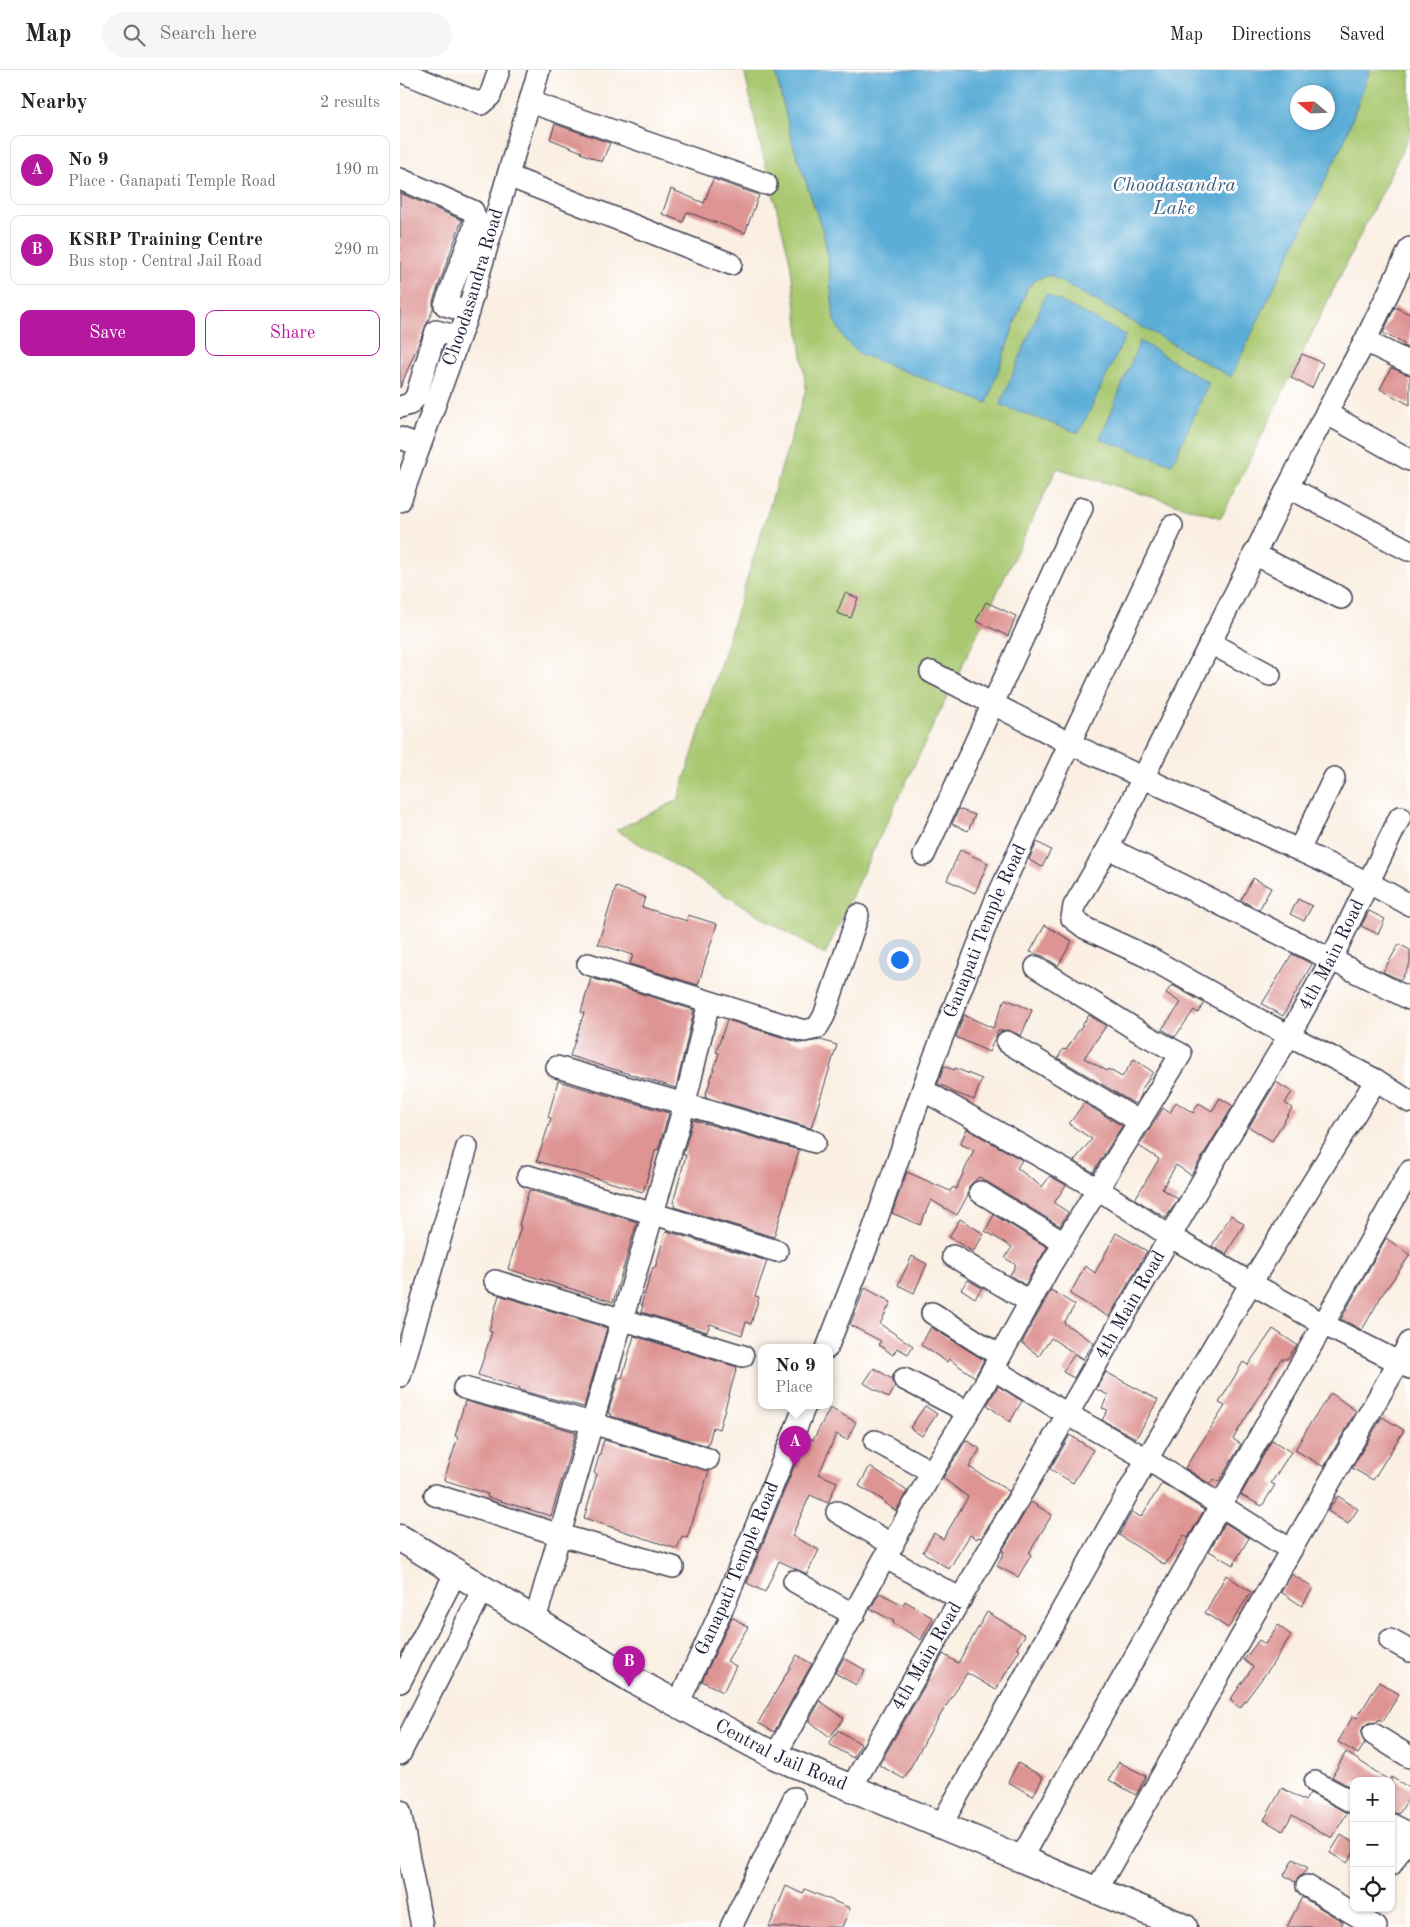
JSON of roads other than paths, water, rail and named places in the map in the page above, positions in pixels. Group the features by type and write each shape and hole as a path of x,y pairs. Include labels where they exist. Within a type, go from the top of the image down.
{"main road":[{"name":"Central Jail Road","path":"400,1538 633,1680 775,1756 1097,1889 1184,1927"}],"street":[{"path":"400,72 482,104 490,96 499,70"},
{"name":"Choodasandra Road","path":"400,501 410,442 459,337 468,312 538,70"},
{"path":"530,102 766,184"},
{"path":"508,176 731,264"},
{"path":"400,179 473,211 475,218 474,228 436,331 416,397 410,404 400,407"},
{"path":"1410,248 1403,282 1365,341 1326,413 1108,848 1074,906 1072,918 1086,928 1148,957 1261,1021 1290,1034 1376,1080 1410,1102"},
{"path":"445,305 468,312"},
{"path":"436,331 459,337"},
{"path":"1365,341 1410,363"},
{"path":"1326,413 1410,460"},
{"path":"1288,487 1408,550"},
{"path":"924,855 1082,508"},
{"name":"Ganapati Temple Road","path":"829,1344 871,1236 923,1090 995,902 1172,526"},
{"path":"1254,554 1341,598"},
{"path":"1210,643 1270,675"},
{"path":"930,672 1069,743 1369,883 1410,905"},
{"path":"1299,850 1334,778"},
{"name":"4th Main Road","path":"851,1788 1067,1414 1290,1034 1331,960 1400,818"},
{"path":"1108,848 1410,999"},
{"path":"588,964 804,1031 817,1028 824,1016 858,915"},
{"path":"775,1756 932,1472 1064,1243 1182,1054 1143,1034 1036,967"},
{"path":"535,1620 685,1103 709,1002"},
{"path":"1007,1042 1140,1122"},
{"path":"557,1067 815,1142"},
{"path":"941,1824 1147,1459 1251,1283 1376,1080"},
{"path":"923,1090 1098,1189 1171,1237 1251,1283 1323,1324 1404,1365"},
{"path":"400,1376 467,1147"},
{"path":"1021,1858 1410,1170"},
{"path":"528,1176 777,1251"},
{"path":"980,1192 1064,1243"},
{"path":"953,1256 1030,1302"},
{"path":"495,1281 744,1356"},
{"path":"932,1313 1067,1414 1147,1459 1291,1550"},
{"path":"1097,1889 1291,1550 1404,1365 1410,1342"},
{"path":"904,1379 968,1412"},
{"path":"464,1388 592,1423 708,1459"},
{"name":"Ganapati Temple Road","path":"678,1704 728,1598 804,1409"},
{"path":"875,1441 932,1472"},
{"path":"435,1495 673,1567"},
{"path":"837,1512 961,1599"},
{"path":"400,1682 456,1572"},
{"path":"794,1581 854,1615"},
{"path":"400,1754 483,1589"},
{"path":"1390,1640 1410,1651"},
{"path":"1373,1734 1410,1758"},
{"path":"1315,1782 1350,1801"},
{"path":"731,1927 794,1798"},
{"path":"400,1811 422,1927"},
{"path":"1395,1826 1410,1834 1395,1858"},
{"path":"1307,1886 1363,1920"}],"water":[{"name":"Choodasandra Lake","path":"775,70 1370,70 1344,141 1231,377 1050,275 1037,279 1027,288 987,403 860,354 845,340 834,320 828,256 823,232 792,141"},
{"path":"1046,294 1126,335 1079,433 1000,405"},
{"path":"1140,341 1209,383 1172,464 1100,439"}],"place":[{"name":"No 9","path":"795,1467"},
{"name":"KSRP Training Centre","path":"629,1687"}]}
